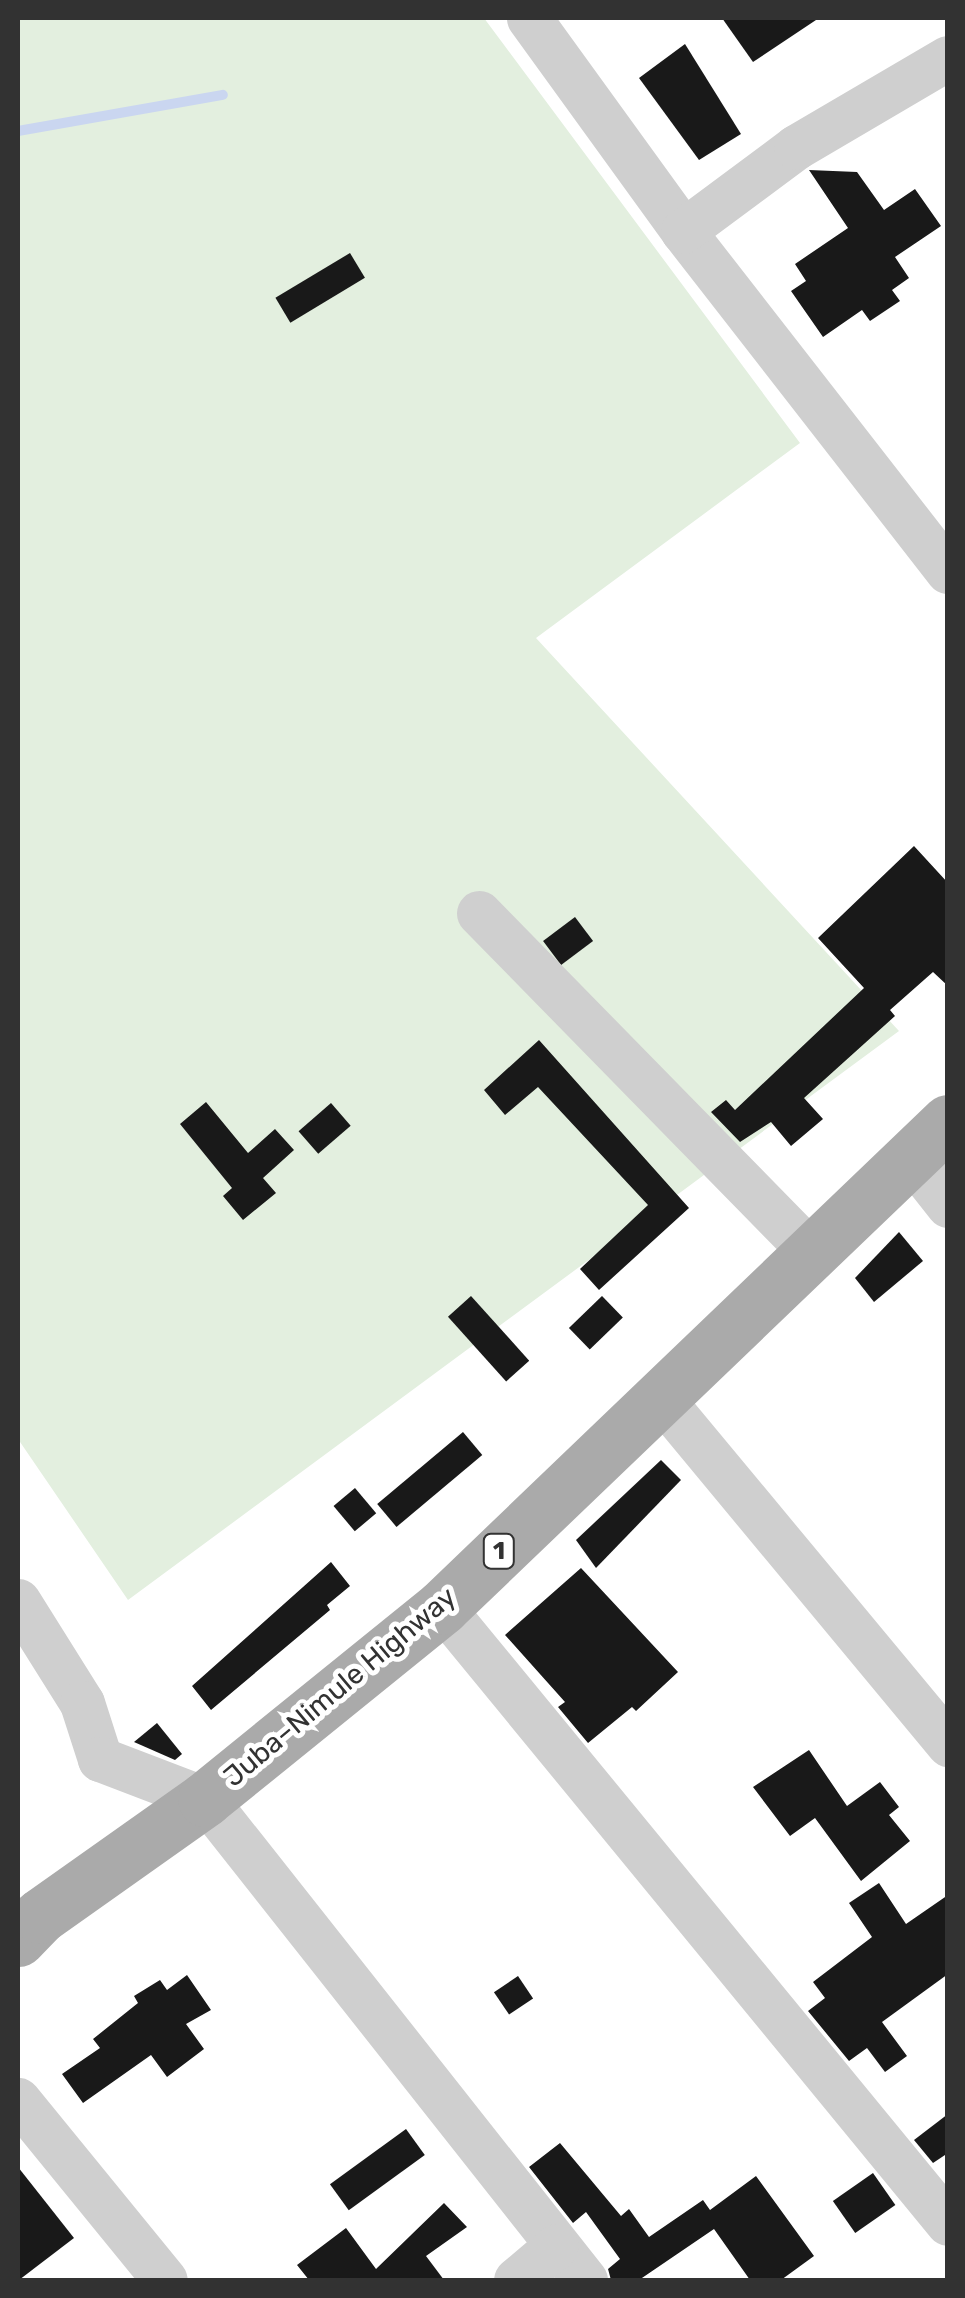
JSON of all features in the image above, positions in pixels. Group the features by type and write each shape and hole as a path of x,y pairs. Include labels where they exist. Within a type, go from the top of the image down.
{"main road":[{"name":"Juba–Nimule Highway","path":"18,1939 40,1916 205,1799 442,1607 929,1140"}],"street":[{"path":"529,18 683,231 948,571"},
{"path":"683,231 796,147 948,58"},
{"path":"478,914 812,1253"},
{"path":"929,1140 948,1205"},
{"path":"661,1398 948,1744"},
{"path":"18,1601 82,1703 100,1758 205,1799 585,2280"},
{"path":"442,1607 948,2223"},
{"path":"18,2100 165,2280"},
{"path":"516,2280 556,2246"}],"green space":[{"path":"18,18 484,18 800,443 536,638 899,1031 128,1600 18,1439"}],"building":[{"path":"722,18 819,18 753,62"},
{"path":"685,44 741,134 699,160 639,78"},
{"path":"809,170 857,172 884,210 915,189 941,226 895,257 909,278 892,290 900,301 870,321 862,310 823,337 791,291 806,281 795,264 848,228"},
{"path":"350,253 365,278 290,323 275,298"},
{"path":"914,846 948,883 948,986 933,972 890,1010 895,1016 804,1098 823,1119 791,1146 771,1122 740,1142 711,1112 726,1100 735,1110 864,988 818,938"},
{"path":"575,917 593,941 561,965 543,941"},
{"path":"539,1040 689,1208 599,1290 580,1269 648,1205 538,1087 505,1115 484,1090"},
{"path":"206,1102 248,1153 275,1129 294,1150 263,1178 276,1193 243,1220 223,1196 232,1188 180,1124"},
{"path":"331,1103 351,1126 318,1154 299,1131"},
{"path":"899,1232 923,1261 874,1302 855,1278"},
{"path":"471,1296 529,1361 506,1381 448,1317"},
{"path":"602,1296 623,1318 590,1350 569,1328"},
{"path":"463,1432 482,1455 396,1527 377,1504"},
{"path":"661,1460 681,1480 596,1568 576,1540"},
{"path":"355,1488 376,1513 355,1531 334,1506"},
{"path":"331,1562 350,1586 327,1605 330,1610 211,1710 192,1686"},
{"path":"581,1568 678,1672 636,1711 632,1707 588,1743 558,1707 565,1702 505,1635"},
{"path":"157,1723 182,1754 175,1760 134,1742"},
{"path":"809,1750 847,1806 880,1782 899,1807 889,1815 910,1841 861,1881 815,1818 790,1836 753,1787"},
{"path":"879,1883 906,1924 948,1895 948,1974 882,2022 907,2056 885,2072 867,2048 849,2061 808,2011 825,1998 813,1982 872,1937 849,1903"},
{"path":"187,1975 211,2010 186,2024 204,2049 167,2077 151,2055 83,2103 62,2074 100,2048 93,2039 138,2003 134,1996 160,1980 167,1990"},
{"path":"518,1976 533,1998 509,2015 494,1992"},
{"path":"948,2114 948,2153 933,2163 914,2140"},
{"path":"406,2129 425,2155 349,2210 330,2184"},
{"path":"560,2143 621,2216 629,2209 649,2237 703,2200 710,2210 756,2176 814,2256 781,2280 750,2280 714,2229 639,2280 611,2280 608,2269 620,2259 586,2212 573,2223 529,2167"},
{"path":"18,2167 74,2238 19,2280 18,2280"},
{"path":"873,2173 895,2205 855,2233 833,2201"},
{"path":"444,2203 467,2227 426,2256 444,2280 309,2280 297,2265 346,2228 376,2269"}],"waterway":[{"path":"18,131 223,95"}]}
